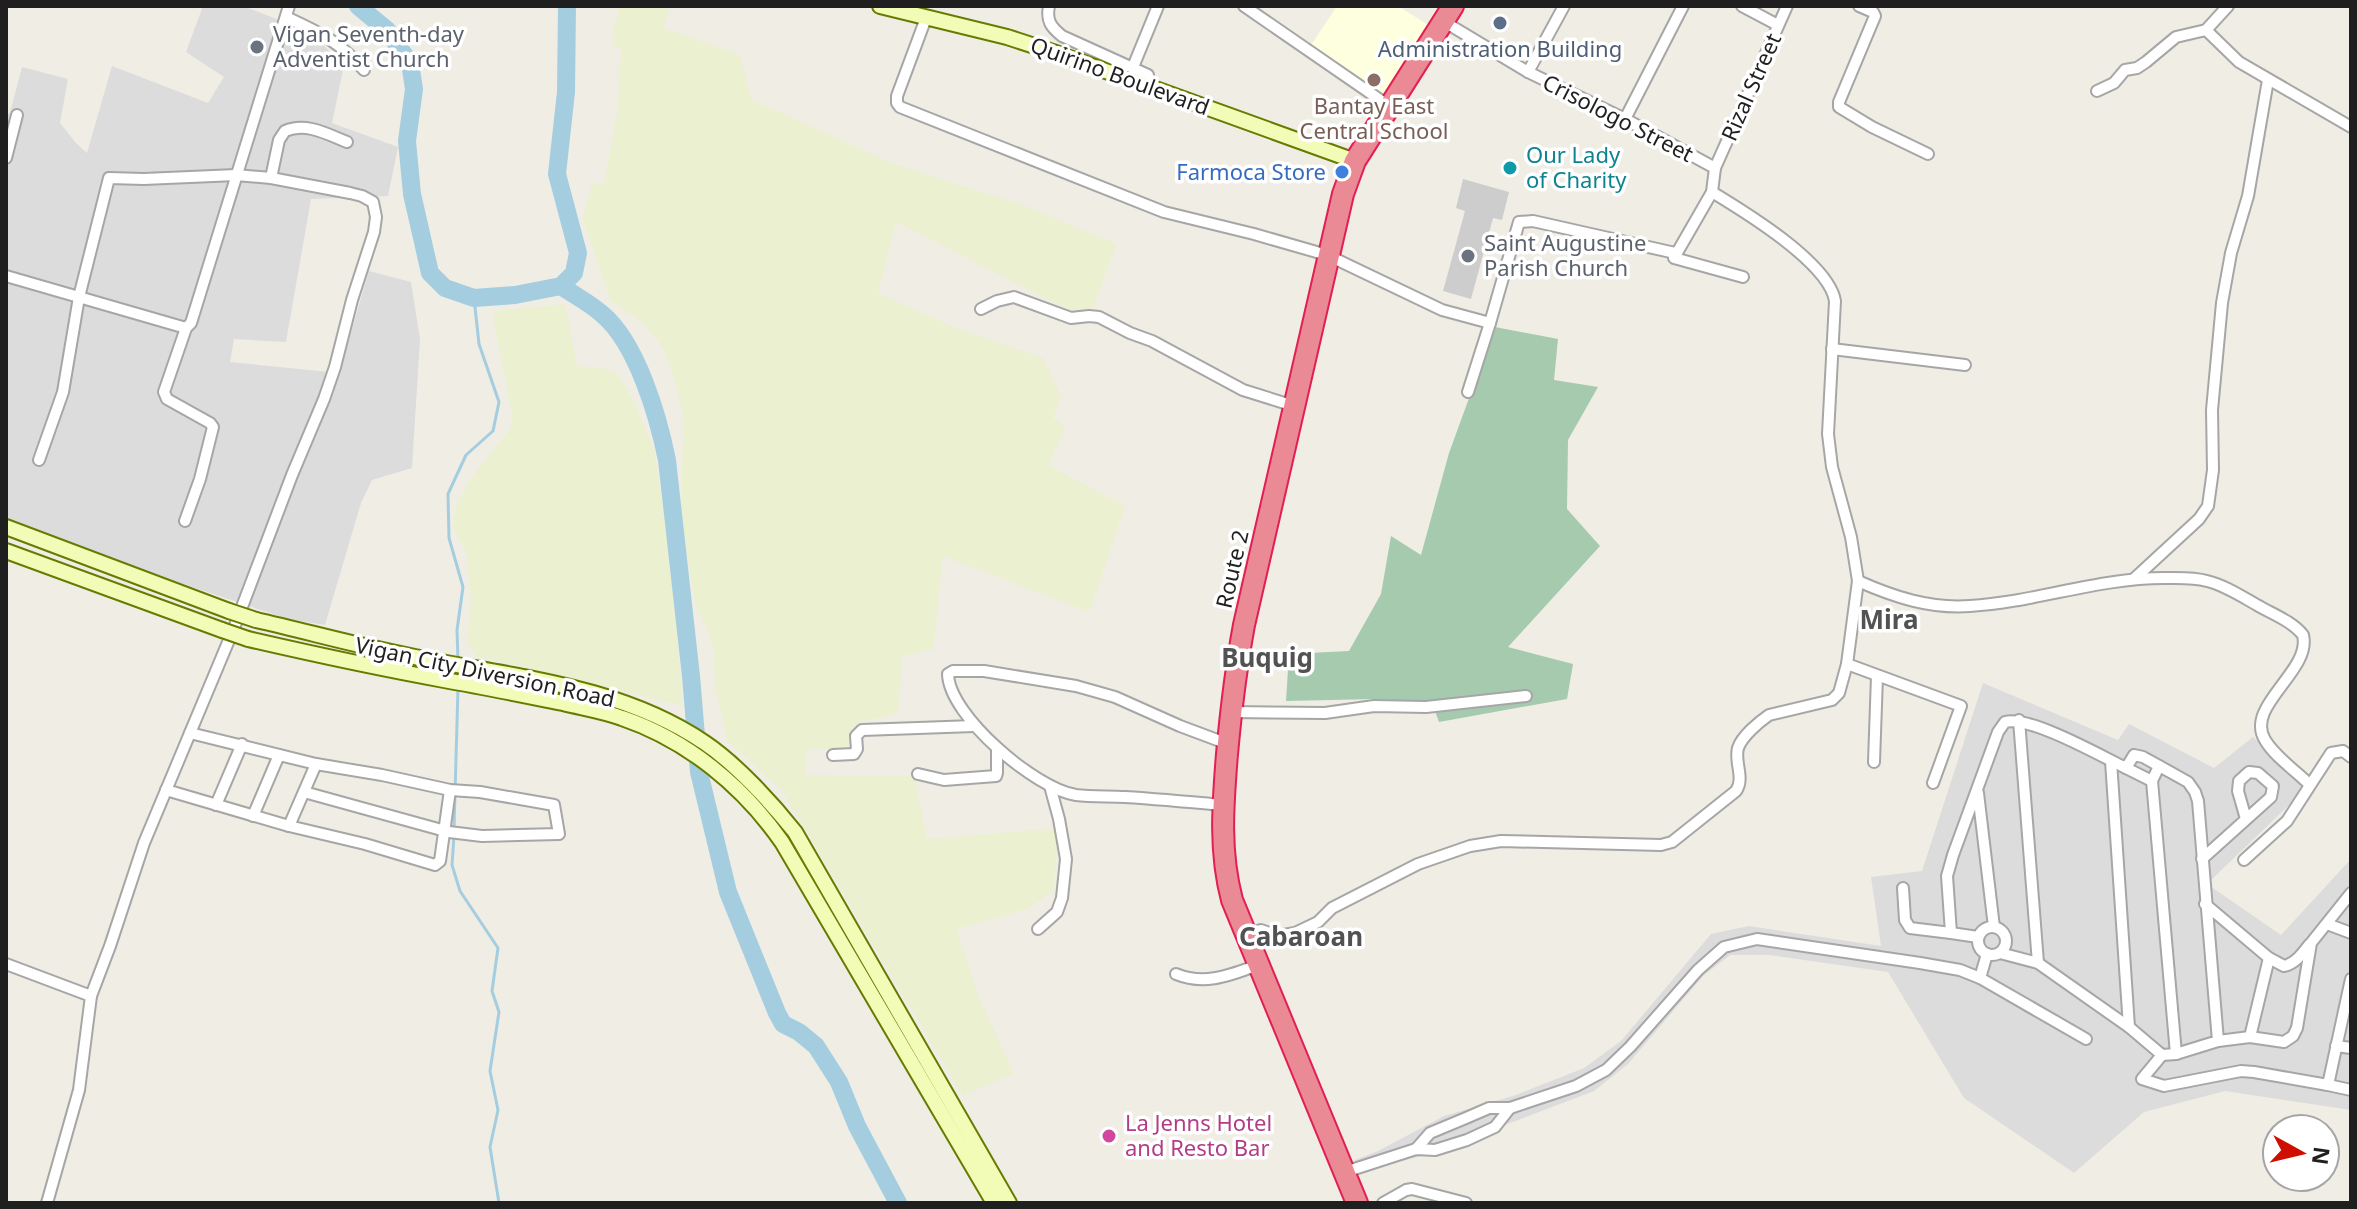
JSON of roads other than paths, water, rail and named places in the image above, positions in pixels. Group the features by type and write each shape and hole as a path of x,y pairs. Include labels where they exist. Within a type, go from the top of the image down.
{"highway":[{"name":"Route 2","path":"1357,1203 1258,965 1225,875 1222,805 1244,625 1343,194 1355,161 1448,13"}],"main road":[{"name":"Quirino Boulevard","path":"880,6 1007,37 1053,52 1355,161"},
{"name":"Vigan City Diversion Road","path":"6,527 256,620 589,692 631,704 707,744 759,791 795,832 1009,1203"},
{"name":"Vigan City Diversion Road","path":"6,551 248,639 623,718 680,744 706,761 749,800 782,842 994,1203"}],"street":[{"path":"1049,6 1047,16 1051,27 1062,36 1148,75"},
{"path":"1133,67 1158,6"},
{"path":"1244,6 1389,106"},
{"path":"1528,72 1564,6"},
{"path":"1625,119 1683,6"},
{"path":"1742,6 1778,25"},
{"name":"Rizal Street","path":"1715,168 1787,6"},
{"path":"1859,6 1875,16 1839,107 1928,154"},
{"path":"2097,91 2114,83 2125,70 2137,68 2146,62 2176,37 2206,30 2228,6"},
{"path":"185,521 213,427 164,395 186,328 191,323 288,12 348,51 364,70"},
{"name":"Crisologo Street","path":"1448,13 1528,72 1625,119 1715,168 1712,192"},
{"path":"926,18 897,96 900,107 1164,212 1327,255 1442,310 1490,323"},
{"path":"2206,30 2239,62 2351,127"},
{"path":"2135,578 2199,519 2208,506 2213,470 2212,410 2222,303 2231,253 2251,185 2268,80"},
{"path":"6,158 17,115"},
{"path":"271,178 279,140 285,131 303,128 317,130 347,142"},
{"path":"39,460 63,392 79,297 109,178 236,175 271,178 368,199 376,209 374,232 324,399 234,628 144,843 91,996 79,1090 47,1203"},
{"path":"1246,935 1261,930 1278,936 1295,933 1318,922 1332,908 1418,864 1470,846 1501,841 1661,845 1672,842 1740,787 1739,745 1761,720 1769,715 1832,700 1839,693 1847,664 1858,581 1851,537 1832,467 1828,434 1833,290 1777,233 1712,192 1674,255"},
{"path":"1468,392 1519,222 1533,221 1674,255"},
{"path":"1674,255 1675,260 1743,277"},
{"path":"6,276 186,328"},
{"path":"981,309 1014,297 1071,318 1099,317 1152,341 1243,390 1294,406"},
{"path":"1832,349 1965,365"},
{"path":"1858,581 1919,604 1959,606 2033,597 2135,578 2206,580 2242,596 2299,630 2304,641 2304,648 2293,669 2264,712 2260,730 2270,747 2309,784"},
{"path":"1847,664 1961,706 1933,783"},
{"path":"1222,805 1075,795 1050,786 997,748 974,726 948,685 948,674 953,671 984,671 1076,686 1115,697 1228,744"},
{"path":"1874,762 1877,676"},
{"path":"1231,712 1325,713 1374,706 1426,707 1526,696"},
{"path":"2019,720 2038,963"},
{"path":"1951,933 1947,876 2001,725 2019,720 2152,781"},
{"path":"833,755 854,754 857,749 856,736 862,730 974,726"},
{"path":"190,733 316,764 451,790 554,805 559,834 482,836 447,831 304,792"},
{"path":"216,805 242,744"},
{"path":"918,774 944,780 996,776 997,748"},
{"path":"2244,860 2287,821 2331,753 2338,750 2351,757"},
{"path":"253,816 279,755"},
{"path":"2126,768 2134,755 2143,757 2188,782 2195,792 2218,1041"},
{"path":"2111,761 2129,1027"},
{"path":"289,826 316,764"},
{"path":"2159,766 2152,781 2176,1054"},
{"path":"2202,859 2246,819 2273,793 2270,783 2256,772 2245,774 2239,781 2238,791 2246,819"},
{"path":"1038,929 1057,912 1062,898 1066,859 1050,786"},
{"path":"166,790 435,865 440,861 447,831 451,790"},
{"path":"1977,791 1994,927"},
{"path":"1903,888 1905,920 1910,928 1978,937"},
{"path":"2205,904 2269,958 2284,966 2297,960 2350,895"},
{"path":"2327,924 2351,933"},
{"path":"2000,953 2006,942 2005,935 1994,927 1983,930 1978,937 1979,946 1987,954 2000,953 2038,963 2129,1027 2162,1055 2176,1054 2218,1041 2250,1037 2284,1042 2293,1036 2297,1028 2311,943"},
{"path":"1416,1149 1430,1133 1489,1108 1510,1108 1576,1086 1606,1070 1698,970 1724,947 1757,939 1947,967 1980,978 2086,1039"},
{"path":"1980,978 1987,954"},
{"path":"2250,1037 2269,958"},
{"path":"6,964 91,996"},
{"path":"1176,974 1207,980 1258,965"},
{"path":"2328,1085 2351,979"},
{"path":"2336,1046 2351,1048"},
{"path":"2162,1055 2142,1079 2164,1086 2241,1071 2351,1090"},
{"path":"1345,1172 1416,1149 1435,1150 1467,1140 1495,1127 1510,1108"},
{"path":"1383,1203 1412,1189 1466,1203"}],"waterway":[{"path":"358,6 387,30 410,63 414,89 407,141 412,194 430,273 445,288 474,298 515,295 561,286 574,273 578,253 557,174 566,92 567,6"},
{"path":"561,286 597,310 626,343 636,361 658,423 667,460 699,772 728,892 783,1024 816,1046 839,1082 857,1126 898,1203"},
{"path":"458,661 457,630 463,587 449,538 448,494 466,455 493,431 499,402 479,344 474,298"},
{"path":"454,829 458,688"},
{"path":"454,836 452,865 460,891 498,948 492,991 499,1012 490,1071 498,1110 490,1147 499,1203"}],"place":[{"name":"Administration Building","path":"1500,23"},
{"name":"Vigan Seventh-day Adventist Church","path":"257,47"},
{"name":"Bantay East Central School","path":"1374,80"},
{"name":"Our Lady of Charity","path":"1510,168"},
{"name":"Farmoca Store","path":"1342,172"},
{"name":"Saint Augustine Parish Church","path":"1468,256"},
{"name":"La Jenns Hotel and Resto Bar","path":"1109,1136"}],"district":[{"name":"Mira","path":"1889,620"},
{"name":"Buquig","path":"1267,658"},
{"name":"Cabaroan","path":"1301,937"}]}
